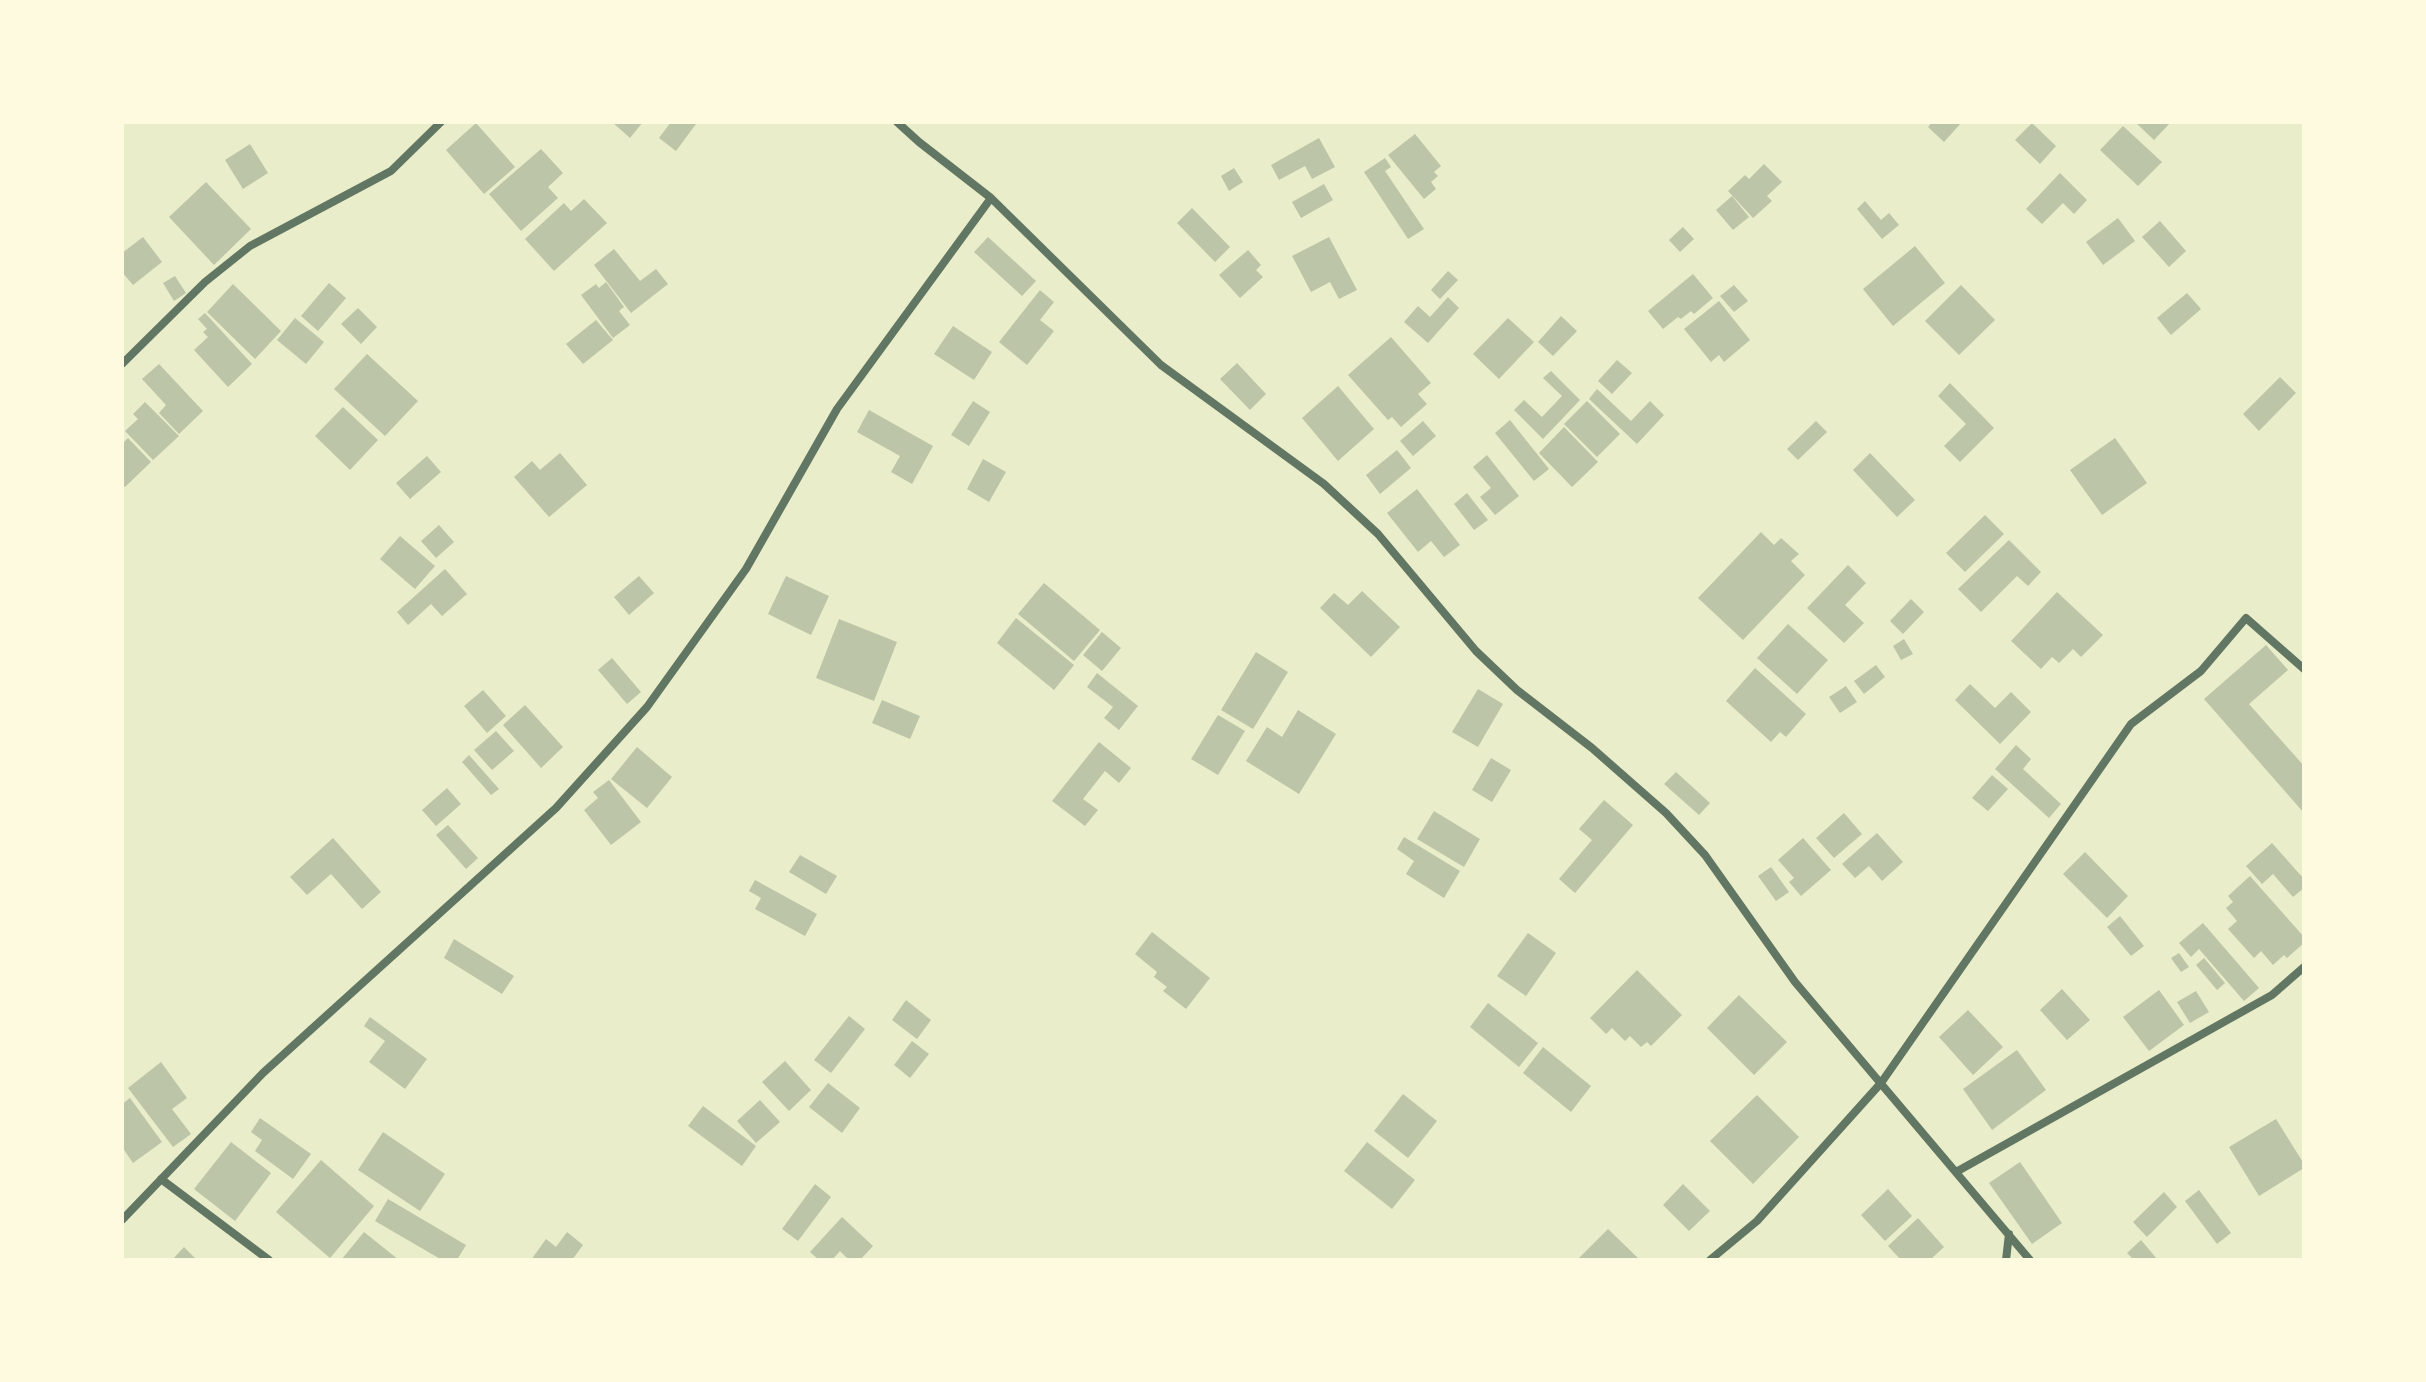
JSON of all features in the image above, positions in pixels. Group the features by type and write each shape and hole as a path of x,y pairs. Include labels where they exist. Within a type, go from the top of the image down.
{"street":[{"path":"122,364 205,282 250,246 391,171 441,122"},
{"path":"897,122 991,198 1161,365 1324,484 1378,534 1476,651 1517,690 1592,748 1666,813 1705,855 1795,982 2030,1260"},
{"path":"122,1220 263,1073 556,808 647,707 746,569 837,409 991,198"},
{"path":"1710,1260 1757,1221 1881,1083 2131,724 2201,671 2246,618 2304,669"},
{"path":"1956,1172 2272,995 2304,967"},
{"path":"161,1179 269,1260"},
{"path":"2006,1260 2009,1234"}],"building":[{"path":"612,122 643,122 630,138"},
{"path":"671,122 696,124 676,151 659,138"},
{"path":"1932,122 1962,122 1944,142 1928,127"},
{"path":"2135,122 2171,122 2154,140"},
{"path":"476,123 515,167 484,194 446,150"},
{"path":"2032,123 2056,146 2040,164 2015,140"},
{"path":"2123,126 2162,162 2138,186 2100,150"},
{"path":"1415,134 1441,166 1434,172 1438,176 1431,182 1436,189 1424,199 1388,155"},
{"path":"1319,138 1335,167 1312,179 1305,166 1279,180 1271,165"},
{"path":"250,144 268,173 243,189 225,160"},
{"path":"541,149 563,173 548,187 558,198 521,231 489,194"},
{"path":"1385,158 1391,167 1385,171 1424,229 1408,239 1364,172"},
{"path":"1764,164 1782,182 1767,196 1772,201 1753,218 1728,191 1745,175 1749,179"},
{"path":"1234,168 1243,182 1229,191 1221,176"},
{"path":"2060,173 2087,200 2074,214 2063,203 2042,224 2026,209"},
{"path":"206,182 251,229 214,265 169,217"},
{"path":"1324,184 1333,200 1301,218 1292,202"},
{"path":"1732,196 1749,217 1733,230 1716,210"},
{"path":"584,199 607,223 554,271 525,239 564,203 571,211"},
{"path":"1865,201 1881,220 1889,213 1899,225 1882,239 1857,209"},
{"path":"1192,208 1230,247 1215,262 1177,223"},
{"path":"2118,218 2135,241 2103,265 2086,242"},
{"path":"2160,221 2186,251 2169,267 2142,237"},
{"path":"1683,227 1694,239 1680,252 1669,240"},
{"path":"143,237 162,262 133,285 122,272 122,253"},
{"path":"988,237 1036,281 1022,296 974,252"},
{"path":"1329,237 1357,290 1339,299 1330,282 1311,292 1292,256"},
{"path":"1915,246 1945,283 1893,326 1863,289"},
{"path":"614,249 640,281 656,269 668,284 631,313 594,265"},
{"path":"1248,250 1261,265 1256,270 1263,277 1240,298 1219,275"},
{"path":"1448,271 1458,280 1440,299 1431,290"},
{"path":"1693,274 1713,298 1694,314 1691,311 1681,319 1678,317 1663,329 1648,311"},
{"path":"175,276 186,293 174,301 163,283"},
{"path":"606,282 624,307 619,311 630,325 613,338 581,295 596,284 599,288"},
{"path":"329,283 346,298 318,331 301,316"},
{"path":"233,284 281,331 255,359 207,312"},
{"path":"1734,285 1748,301 1734,312 1720,296"},
{"path":"1961,285 1995,320 1959,355 1925,321"},
{"path":"1040,290 1054,302 1040,320 1054,331 1027,365 999,342"},
{"path":"2187,293 2201,309 2171,335 2157,318"},
{"path":"1448,297 1459,308 1428,343 1404,322 1418,306 1430,317"},
{"path":"1719,301 1750,340 1724,362 1719,355 1711,362 1684,329"},
{"path":"358,308 377,327 361,344 341,324"},
{"path":"205,313 252,364 228,387 194,350 208,337 203,332 207,329 198,319"},
{"path":"1561,316 1577,331 1553,356 1538,342"},
{"path":"295,318 324,342 306,364 277,340"},
{"path":"1508,318 1534,342 1499,379 1473,354"},
{"path":"596,320 613,340 583,364 566,344"},
{"path":"953,326 992,352 974,380 934,354"},
{"path":"1391,337 1431,383 1418,394 1427,404 1401,427 1392,417 1388,420 1348,375"},
{"path":"367,354 418,401 385,436 334,389"},
{"path":"1617,360 1632,373 1612,394 1598,381"},
{"path":"1237,363 1266,394 1250,410 1220,379"},
{"path":"159,364 203,411 179,434 159,413 166,405 142,379"},
{"path":"1551,371 1580,400 1543,439 1514,410 1524,400 1542,417 1562,396 1543,378"},
{"path":"2280,377 2296,393 2259,431 2243,414"},
{"path":"1950,383 1994,428 1960,462 1944,446 1966,424 1938,396"},
{"path":"1338,386 1374,429 1338,461 1302,418"},
{"path":"1597,389 1631,421 1650,401 1664,415 1637,444 1589,399"},
{"path":"973,401 990,412 969,446 951,435"},
{"path":"1587,401 1620,434 1597,457 1564,424"},
{"path":"145,402 179,436 153,460 125,431 138,419 133,414"},
{"path":"343,407 378,440 350,470 315,436"},
{"path":"869,410 933,446 912,484 891,472 900,456 857,432"},
{"path":"1510,420 1549,469 1534,481 1495,433"},
{"path":"1423,421 1436,436 1413,456 1400,441"},
{"path":"1816,421 1827,432 1798,460 1787,449"},
{"path":"1564,427 1598,462 1572,487 1539,453"},
{"path":"128,438 151,462 125,487 122,485 122,444"},
{"path":"2115,438 2147,483 2102,515 2070,470"},
{"path":"1397,450 1411,468 1380,494 1366,475"},
{"path":"560,453 587,485 549,517 514,477 532,461 540,470"},
{"path":"1870,453 1915,500 1897,517 1853,470"},
{"path":"1487,455 1519,496 1495,515 1480,497 1491,488 1473,467"},
{"path":"427,456 441,472 410,499 396,483"},
{"path":"983,459 1006,472 989,502 967,489"},
{"path":"1417,489 1460,545 1444,557 1431,541 1418,552 1387,513"},
{"path":"1467,493 1488,520 1474,530 1454,504"},
{"path":"1985,515 2004,534 1965,572 1946,553"},
{"path":"439,525 454,542 436,558 421,541"},
{"path":"1761,532 1774,545 1781,538 1799,554 1791,561 1805,575 1743,640 1698,598"},
{"path":"400,536 435,566 415,589 380,559"},
{"path":"2009,540 2041,572 2028,586 2017,576 1981,612 1958,589"},
{"path":"1848,565 1866,583 1845,605 1864,623 1844,643 1807,608"},
{"path":"445,569 467,594 442,616 431,604 408,625 397,612"},
{"path":"639,576 654,593 629,615 614,597"},
{"path":"786,576 829,596 811,635 768,614"},
{"path":"1044,583 1100,630 1074,661 1018,614"},
{"path":"1362,591 1400,627 1371,657 1320,608 1334,593 1348,605"},
{"path":"2057,592 2103,635 2081,657 2073,649 2059,663 2052,657 2041,669 2011,641"},
{"path":"1911,599 1924,612 1903,634 1890,621"},
{"path":"1016,618 1074,665 1054,690 997,643"},
{"path":"839,619 897,642 874,701 816,678"},
{"path":"1788,624 1828,660 1797,694 1757,658"},
{"path":"1102,632 1121,648 1102,671 1083,655"},
{"path":"1904,639 1913,654 1901,660 1893,646"},
{"path":"2266,645 2288,670 2249,704 2304,766 2304,813 2204,699"},
{"path":"1256,652 1288,672 1253,729 1221,710"},
{"path":"612,658 641,692 627,704 598,670"},
{"path":"1876,665 1885,677 1864,694 1854,681"},
{"path":"1755,668 1806,714 1786,737 1780,732 1771,742 1726,701"},
{"path":"1097,673 1138,706 1119,730 1104,718 1113,707 1087,687"},
{"path":"1970,684 1995,708 2011,692 2031,712 2000,744 1955,700"},
{"path":"1846,686 1857,702 1840,713 1829,697"},
{"path":"1478,689 1503,704 1478,747 1452,732"},
{"path":"483,690 506,716 487,733 464,706"},
{"path":"882,700 920,716 910,739 872,723"},
{"path":"525,705 563,747 541,768 503,725"},
{"path":"1298,710 1336,734 1299,794 1246,761 1267,727 1282,737"},
{"path":"1218,715 1245,731 1218,775 1191,759"},
{"path":"496,731 514,751 492,770 474,750"},
{"path":"1099,742 1131,768 1119,783 1105,771 1083,799 1098,810 1085,826 1052,801"},
{"path":"2016,745 2031,759 2023,769 2061,804 2049,818 1995,769"},
{"path":"637,747 672,777 647,808 611,779"},
{"path":"469,755 499,789 491,795 462,762"},
{"path":"1491,758 1511,770 1492,802 1472,790"},
{"path":"1676,772 1710,803 1699,815 1664,784"},
{"path":"1992,775 2008,789 1988,811 1972,798"},
{"path":"609,780 641,822 611,845 584,810 598,798 593,792"},
{"path":"447,788 461,804 436,826 422,810"},
{"path":"1604,800 1633,825 1575,893 1559,879 1592,840 1579,829"},
{"path":"1434,811 1480,839 1464,867 1417,839"},
{"path":"1844,813 1862,834 1834,858 1816,838"},
{"path":"448,825 478,858 466,869 436,835"},
{"path":"1877,833 1903,862 1882,881 1869,866 1855,878 1842,864"},
{"path":"1404,837 1460,871 1444,898 1406,874 1414,861 1397,849"},
{"path":"333,838 381,892 362,909 331,874 307,895 290,877"},
{"path":"1803,838 1831,870 1801,896 1789,882 1794,878 1778,860"},
{"path":"2272,843 2304,879 2304,888 2293,897 2273,874 2262,884 2246,866"},
{"path":"2085,852 2128,896 2107,918 2063,874"},
{"path":"800,855 837,876 826,894 789,872"},
{"path":"1771,867 1789,892 1776,901 1758,876"},
{"path":"2250,876 2304,937 2304,943 2273,965 2261,951 2254,958 2228,929 2237,921 2226,908 2233,902 2228,896"},
{"path":"755,880 817,914 805,936 755,909 761,898 749,891"},
{"path":"2120,916 2144,946 2131,956 2107,927"},
{"path":"2203,923 2259,988 2244,1001 2199,949 2191,957 2179,943"},
{"path":"1152,932 1210,978 1186,1009 1163,991 1167,987 1154,977 1157,972 1135,954"},
{"path":"1528,933 1556,953 1526,996 1497,976"},
{"path":"454,939 514,976 502,994 444,958"},
{"path":"2179,953 2189,967 2181,972 2171,958"},
{"path":"2204,958 2225,983 2217,990 2196,965"},
{"path":"1637,970 1682,1015 1651,1046 1647,1042 1641,1047 1630,1036 1625,1041 1612,1028 1606,1034 1590,1018"},
{"path":"2062,989 2090,1020 2067,1040 2040,1010"},
{"path":"2159,990 2184,1025 2149,1051 2123,1017"},
{"path":"2196,991 2209,1012 2190,1023 2177,1002"},
{"path":"1739,995 1787,1042 1754,1075 1707,1028"},
{"path":"906,1000 931,1020 917,1039 892,1020"},
{"path":"1488,1003 1538,1043 1519,1067 1470,1027"},
{"path":"1968,1010 2003,1047 1973,1075 1939,1037"},
{"path":"849,1016 865,1029 831,1073 814,1060"},
{"path":"370,1017 427,1059 405,1089 369,1062 385,1041 364,1026"},
{"path":"912,1041 929,1054 910,1078 894,1065"},
{"path":"1543,1047 1591,1086 1571,1112 1523,1073"},
{"path":"2017,1050 2046,1090 1992,1130 1963,1089"},
{"path":"785,1061 811,1090 789,1111 762,1082"},
{"path":"161,1062 187,1098 172,1109 191,1134 173,1147 128,1088"},
{"path":"828,1083 860,1108 842,1133 809,1107"},
{"path":"1403,1094 1437,1121 1408,1158 1374,1131"},
{"path":"1757,1095 1799,1137 1753,1184 1710,1141"},
{"path":"130,1098 162,1142 133,1163 122,1147 122,1104"},
{"path":"760,1100 780,1122 756,1143 737,1121"},
{"path":"703,1106 756,1146 742,1166 688,1126"},
{"path":"260,1118 311,1154 293,1179 255,1151 262,1140 251,1132"},
{"path":"2276,1119 2304,1168 2259,1196 2229,1147"},
{"path":"383,1132 445,1174 420,1211 358,1170"},
{"path":"231,1142 271,1173 235,1221 194,1189"},
{"path":"1367,1142 1415,1180 1392,1209 1344,1171"},
{"path":"321,1160 374,1206 330,1258 276,1212"},
{"path":"2020,1162 2062,1223 2032,1244 1989,1183"},
{"path":"815,1184 831,1197 798,1241 782,1229"},
{"path":"1683,1184 1710,1211 1689,1231 1663,1205"},
{"path":"1888,1189 1912,1216 1885,1241 1861,1215"},
{"path":"2199,1190 2231,1233 2217,1244 2185,1201"},
{"path":"2164,1192 2177,1207 2147,1237 2133,1222"},
{"path":"388,1199 466,1245 457,1260 442,1260 375,1221"},
{"path":"842,1217 873,1246 860,1260 849,1260 840,1251 832,1260 819,1260 810,1252"},
{"path":"1918,1218 1944,1247 1930,1260 1901,1260 1888,1246"},
{"path":"1608,1229 1640,1260 1577,1260"},
{"path":"364,1232 399,1260 341,1260"},
{"path":"567,1232 583,1245 572,1260 531,1260 546,1239 556,1247"},
{"path":"2141,1240 2157,1259 2134,1260 2127,1253"},
{"path":"184,1247 197,1260 172,1260"}]}
